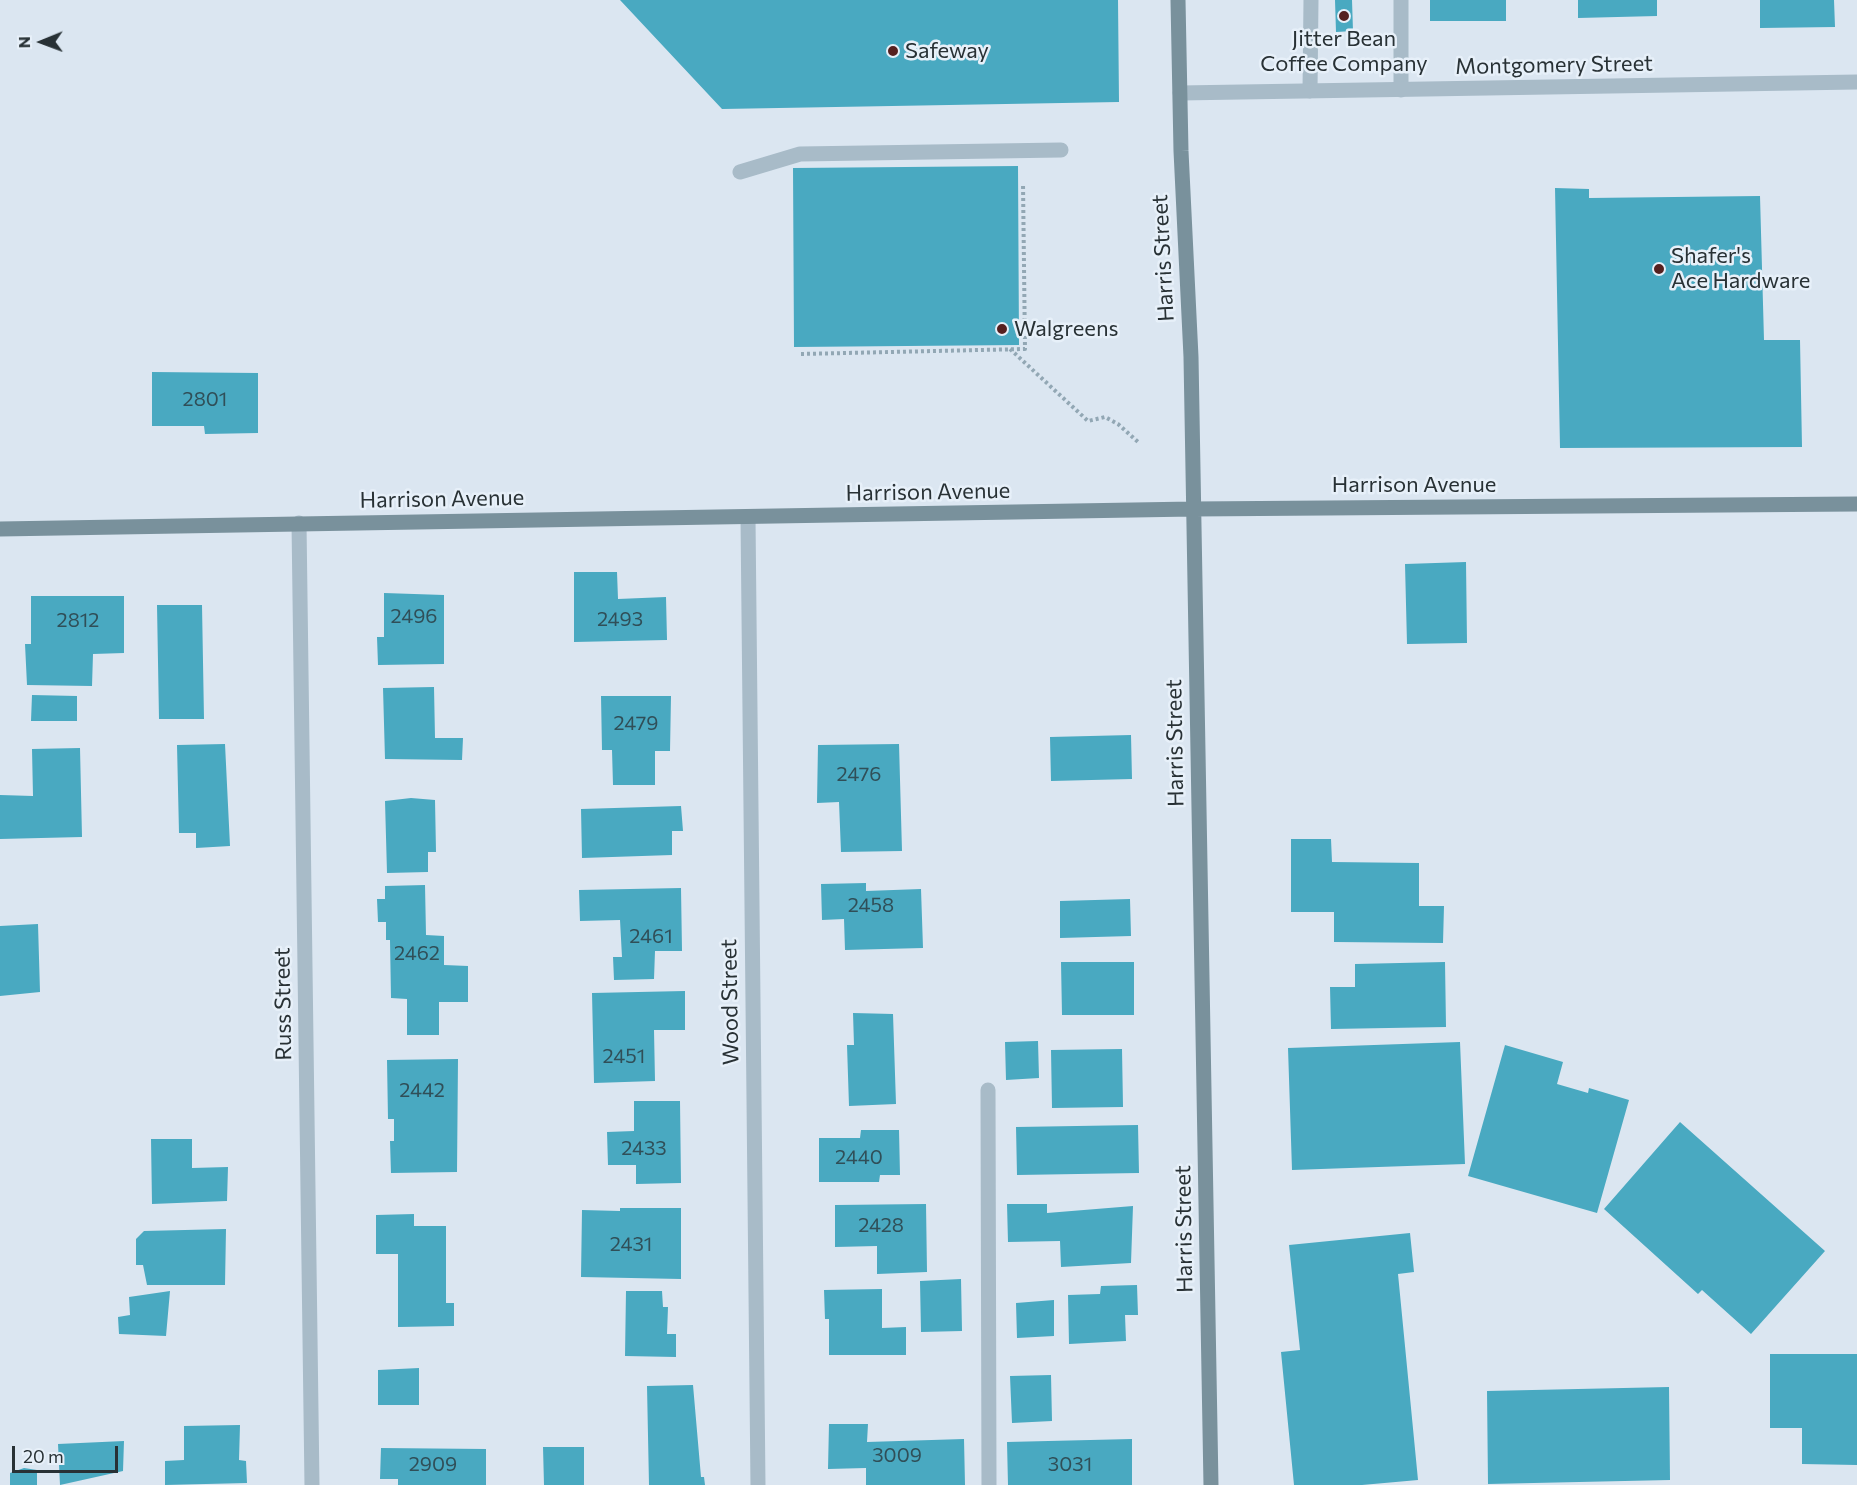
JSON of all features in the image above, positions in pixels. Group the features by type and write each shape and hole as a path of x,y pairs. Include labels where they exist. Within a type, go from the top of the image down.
{"main road":[{"name":"Harris Street","path":"1178,0 1191,357 1211,1485"},
{"name":"Harrison Avenue","path":"0,528 748,518 1193,509 1857,504"}],"street":[{"path":"1311,0 1311,91"},
{"path":"1401,0 1401,90"},
{"name":"Montgomery Street","path":"1180,93 1857,82"},
{"path":"740,172 800,154 1061,150"},
{"name":"Wood Street","path":"748,518 758,1485"},
{"name":"Russ Street","path":"299,523 312,1485"},
{"path":"988,1090 989,1485"}],"path":[{"path":"801,354 1025,349 1023,183"},
{"path":"1010,349 1089,421 1106,417 1118,424 1138,442"}],"building":[{"name":"Safeway","path":"620,0 1118,0 1119,102 722,109"},
{"name":"Jitter Bean Coffee Company","path":"1335,0 1352,0 1353,31 1336,32"},
{"path":"1430,0 1506,0 1506,21 1430,21"},
{"path":"1578,0 1657,0 1657,16 1578,18"},
{"path":"1760,0 1834,0 1835,27 1760,28"},
{"path":"1018,166 1019,345 794,347 793,168"},
{"name":"Shafer's Ace Hardware","path":"1555,188 1589,189 1589,198 1760,196 1764,340 1800,340 1802,447 1560,448"},
{"path":"152,372 258,373 258,433 205,434 204,426 152,426"},
{"path":"1466,562 1467,643 1407,644 1405,564"},
{"path":"574,572 617,572 618,599 666,597 667,640 574,642"},
{"path":"384,593 444,595 444,664 378,665 377,637 384,637"},
{"path":"31,596 124,596 124,653 93,654 92,686 27,685 25,644 31,644"},
{"path":"157,605 202,605 204,719 159,719"},
{"path":"434,687 435,738 463,738 462,760 385,759 383,688"},
{"path":"32,695 77,696 77,721 31,721"},
{"path":"601,696 671,696 670,751 655,751 655,785 613,785 612,750 602,750"},
{"path":"1131,735 1132,779 1051,781 1050,737"},
{"path":"225,744 230,846 196,848 196,833 179,833 177,745"},
{"path":"899,744 902,851 841,852 839,802 817,803 818,745"},
{"path":"80,748 82,837 0,839 0,795 33,796 32,749"},
{"path":"411,798 435,800 436,852 428,852 428,872 387,873 385,801"},
{"path":"681,806 683,831 672,831 672,855 582,858 581,809"},
{"path":"1291,839 1331,839 1332,862 1419,863 1419,906 1444,906 1443,943 1334,942 1334,912 1291,912"},
{"path":"866,883 866,891 921,889 923,948 845,950 844,919 822,920 821,884"},
{"path":"425,885 426,935 444,936 444,965 468,966 468,1002 439,1002 439,1035 407,1035 407,999 391,998 390,940 386,940 386,922 378,922 377,899 385,899 385,886"},
{"path":"681,888 682,951 655,951 654,979 614,980 613,957 622,957 620,920 580,921 579,890"},
{"path":"1130,899 1131,936 1060,938 1060,901"},
{"path":"38,924 40,992 0,996 0,926"},
{"path":"1061,962 1134,962 1134,1015 1062,1015"},
{"path":"1445,962 1446,1027 1331,1029 1330,987 1355,987 1355,964"},
{"path":"685,991 685,1030 654,1030 655,1081 594,1083 592,993"},
{"path":"853,1013 893,1014 896,1104 849,1106 847,1045 854,1045"},
{"path":"1038,1041 1039,1078 1006,1080 1005,1042"},
{"path":"1460,1042 1465,1164 1292,1170 1288,1048"},
{"path":"1505,1045 1563,1062 1557,1084 1588,1093 1589,1088 1629,1100 1597,1213 1468,1176"},
{"path":"1122,1049 1123,1107 1052,1108 1051,1050"},
{"path":"458,1059 457,1172 391,1173 390,1141 394,1141 394,1119 388,1119 387,1060"},
{"path":"634,1101 680,1101 681,1183 636,1184 636,1165 608,1165 607,1132 634,1131"},
{"path":"1680,1122 1825,1251 1751,1334 1702,1290 1698,1294 1604,1209"},
{"path":"1138,1125 1139,1173 1017,1175 1016,1127"},
{"path":"861,1130 899,1130 900,1175 880,1175 879,1182 819,1182 819,1138 860,1138"},
{"path":"151,1139 192,1139 192,1168 228,1167 227,1201 152,1204"},
{"path":"926,1204 927,1272 877,1274 877,1246 835,1247 835,1205"},
{"path":"1007,1204 1047,1204 1047,1213 1133,1206 1131,1263 1061,1267 1060,1241 1008,1242"},
{"path":"620,1208 681,1208 681,1279 581,1277 582,1210 620,1211"},
{"path":"414,1214 414,1226 446,1226 446,1303 454,1303 454,1326 398,1327 398,1254 376,1254 376,1215"},
{"path":"226,1229 225,1285 147,1285 143,1265 136,1265 136,1239 144,1231"},
{"path":"1410,1233 1414,1272 1398,1274 1418,1480 1362,1485 1294,1485 1281,1352 1300,1350 1289,1245"},
{"path":"961,1279 962,1331 921,1332 920,1281"},
{"path":"1137,1285 1138,1315 1125,1315 1126,1341 1069,1344 1068,1295 1100,1294 1101,1286"},
{"path":"882,1289 882,1328 906,1327 906,1355 829,1355 829,1319 825,1319 824,1290"},
{"path":"170,1291 166,1336 119,1334 118,1317 130,1315 129,1297"},
{"path":"626,1291 662,1291 663,1307 668,1307 667,1334 676,1334 676,1357 625,1356"},
{"path":"1054,1300 1054,1336 1017,1338 1016,1303"},
{"path":"1770,1354 1857,1354 1857,1465 1802,1464 1802,1428 1770,1428"},
{"path":"419,1368 419,1405 378,1405 378,1370"},
{"path":"1051,1375 1052,1421 1012,1423 1010,1376"},
{"path":"693,1385 701,1477 704,1477 705,1485 649,1485 647,1386"},
{"path":"1669,1387 1670,1480 1488,1484 1487,1391"},
{"path":"829,1424 868,1424 867,1442 964,1439 965,1485 866,1485 866,1468 828,1469"},
{"path":"240,1425 239,1460 246,1461 247,1483 165,1485 165,1461 184,1460 184,1426"},
{"path":"1132,1439 1132,1485 1008,1485 1007,1442"},
{"path":"124,1441 123,1471 60,1485 58,1444"},
{"path":"543,1447 584,1447 584,1485 544,1485"},
{"path":"381,1448 486,1449 486,1485 398,1485 398,1479 380,1479"},
{"path":"24,1468 37,1470 37,1485 10,1485 10,1473"}],"place":[{"name":"Jitter Bean Coffee Company","path":"1344,16"},
{"name":"Safeway","path":"893,51"},
{"name":"Shafer's Ace Hardware","path":"1659,269"},
{"name":"Walgreens","path":"1002,329"}]}
